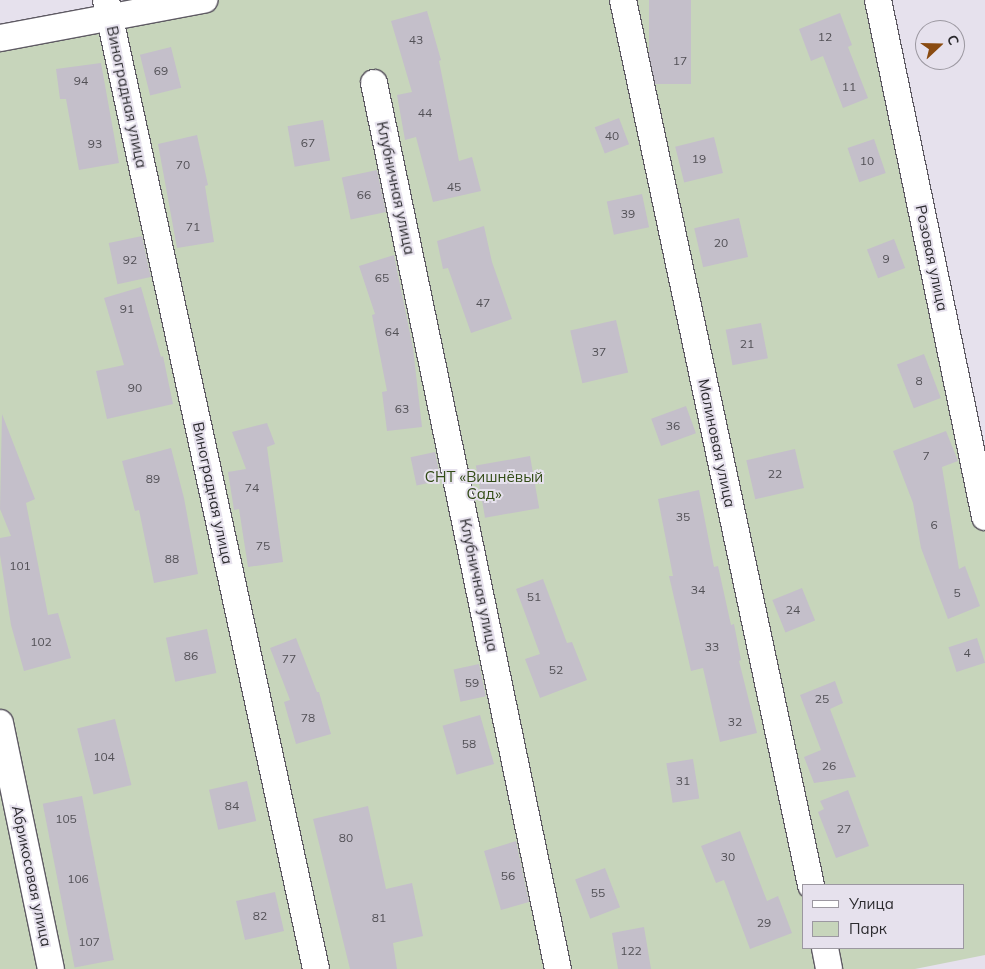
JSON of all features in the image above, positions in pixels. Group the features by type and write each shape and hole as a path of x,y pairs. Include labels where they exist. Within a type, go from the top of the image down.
{"street":[{"path":"0,38 108,8 204,0"},
{"name":"Малиновая улица","path":"623,0 811,884"},
{"name":"Розовая улица","path":"878,0 985,517"},
{"name":"Виноградная улица","path":"108,8 316,969"},
{"name":"Клубничная улица","path":"374,82 558,969"},
{"name":"Абрикосовая улица","path":"0,723 51,969"},
{"path":"825,949 829,969"}],"green space":[{"name":"СНТ «Вишнёвый Cад»","path":"204,0 878,0 985,517 985,955 915,969 0,969 0,38"}],"building":[{"path":"649,0 691,0 691,84 649,84"},
{"path":"427,11 441,60 439,61 459,161 472,157 481,191 433,202 416,137 405,140 397,95 412,92 391,21"},
{"path":"840,13 852,45 848,47 868,98 843,108 823,56 811,61 799,29"},
{"path":"171,47 181,88 150,95 140,55"},
{"path":"101,63 119,163 79,170 66,99 60,99 56,69"},
{"path":"619,118 629,144 605,153 595,127"},
{"path":"323,120 330,160 295,167 288,126"},
{"path":"197,135 208,185 205,186 214,242 177,248 158,144"},
{"path":"714,137 723,173 684,183 675,147"},
{"path":"874,139 886,173 859,182 848,148"},
{"path":"377,170 386,212 351,220 342,177"},
{"path":"642,194 649,227 614,235 607,201"},
{"path":"739,218 748,257 703,267 694,228"},
{"path":"484,226 492,262 512,319 471,333 448,268 443,269 437,241"},
{"path":"142,236 151,277 117,284 109,243"},
{"path":"894,239 905,268 878,278 867,249"},
{"path":"394,255 413,348 422,427 387,431 382,392 387,391 372,315 375,314 359,266"},
{"path":"141,287 161,357 163,356 173,404 107,419 96,371 124,365 104,298"},
{"path":"616,320 628,373 582,383 570,331"},
{"path":"761,323 768,358 733,365 726,330"},
{"path":"924,354 941,398 914,408 897,364"},
{"path":"686,406 696,433 661,446 651,419"},
{"path":"2,414 35,499 26,503 48,615 58,613 71,658 24,671 11,625 0,555 0,538 11,536 0,509"},
{"path":"267,423 275,444 267,447 283,562 248,567 239,509 234,510 228,472 246,469 232,432"},
{"path":"946,431 958,461 942,467 959,569 965,566 980,606 948,619 921,548 913,503 893,451"},
{"path":"171,448 184,498 198,574 154,583 139,510 135,511 122,461"},
{"path":"795,449 804,488 755,499 746,460"},
{"path":"435,452 441,480 417,486 411,457"},
{"path":"530,456 539,508 485,518 476,466"},
{"path":"699,490 714,567 718,566 731,625 734,624 741,660 739,661 757,733 720,742 703,668 691,671 669,576 673,576 658,499"},
{"path":"543,579 567,643 572,642 587,680 540,698 525,659 540,654 516,589"},
{"path":"802,588 815,620 785,632 772,600"},
{"path":"207,629 216,673 175,682 166,638"},
{"path":"296,638 317,692 319,692 331,734 296,744 284,702 290,700 270,648"},
{"path":"977,638 985,663 957,672 948,647"},
{"path":"479,664 486,696 460,702 454,669"},
{"path":"835,681 843,703 830,709 856,777 814,783 804,757 821,750 800,695"},
{"path":"480,715 494,764 457,775 443,726"},
{"path":"115,719 131,785 94,794 77,728"},
{"path":"693,759 699,799 673,803 666,763"},
{"path":"247,781 256,821 218,830 209,790"},
{"path":"848,790 869,846 836,858 818,812 824,809 820,801"},
{"path":"82,796 114,960 75,968 43,804"},
{"path":"368,806 386,889 412,883 423,936 393,943 397,969 350,969 313,819"},
{"path":"740,831 767,901 778,896 792,933 750,949 724,880 716,883 701,846"},
{"path":"516,841 529,902 501,910 484,851"},
{"path":"605,868 620,907 590,919 575,879"},
{"path":"275,892 284,931 245,940 236,901"},
{"path":"644,927 651,969 618,969 612,933"}]}
